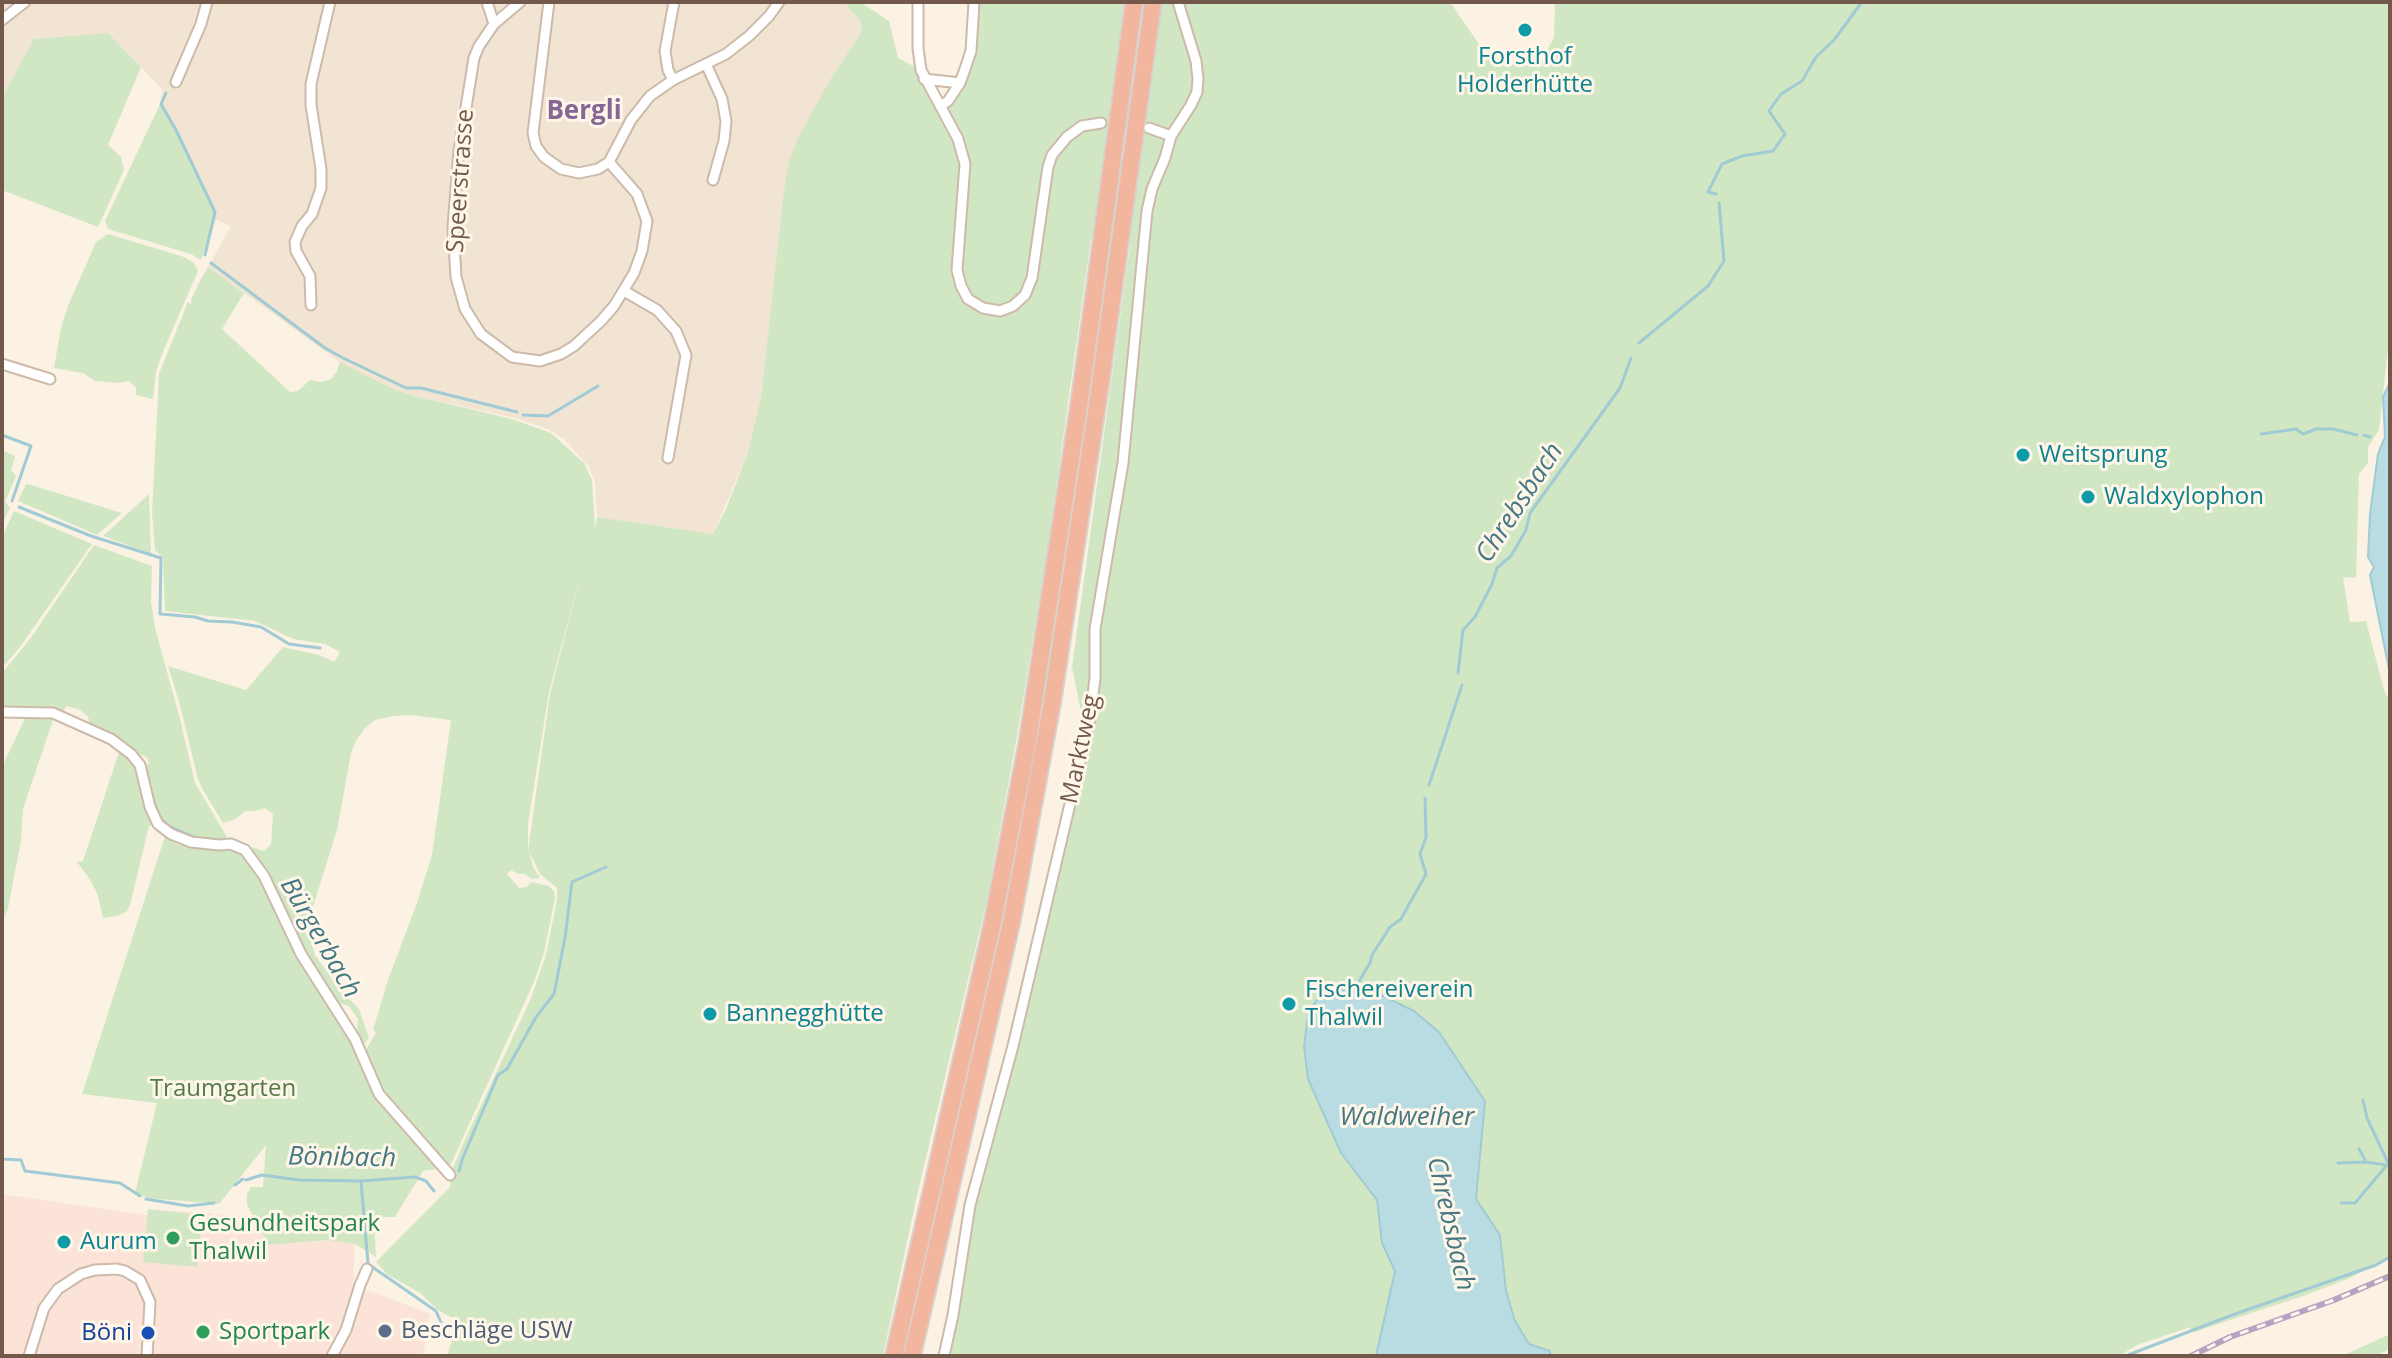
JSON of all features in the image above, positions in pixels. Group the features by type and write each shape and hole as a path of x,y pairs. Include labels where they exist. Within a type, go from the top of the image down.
{"highway":[{"path":"894,1356 986,954 1027,745 1078,415 1134,2"},
{"path":"912,1356 1012,919 1050,718 1094,433 1153,2"}],"street":[{"path":"2,20 25,2"},
{"path":"176,82 207,2"},
{"path":"311,305 310,276 296,251 295,242 318,202 321,188 311,84 330,2"},
{"path":"487,2 494,24"},
{"name":"Speerstrasse","path":"520,2 494,24 474,58 457,165 453,226 459,294 481,334 503,352 522,360 540,361 561,354 584,338 608,314 624,291 642,251 647,221 637,194 609,162"},
{"path":"549,2 533,133 536,146 544,157 570,172 589,172 609,162 640,106 650,96 673,80 726,54 749,36 779,2"},
{"path":"673,80 665,51 674,2"},
{"path":"918,2 918,48 924,79 958,139 965,164 957,270 968,299 983,308 1000,311 1013,306 1025,295 1032,278 1052,155 1067,137 1082,126 1101,123"},
{"path":"940,106 948,101 960,83 971,51 974,2"},
{"name":"Marktweg","path":"944,1356 970,1205 1013,1046 1088,733 1094,692 1095,629 1124,450 1147,211 1171,136 1197,92 1196,61 1178,2"},
{"path":"706,64 722,99 726,121 713,180"},
{"path":"924,79 960,83"},
{"path":"1149,128 1171,136"},
{"path":"624,291 657,310 676,331 686,355 668,458"},
{"path":"2,364 50,379"},
{"path":"2,712 53,713 111,739 140,765 150,807 158,824 171,834 191,842 231,844 245,850 264,876 301,954 355,1039 379,1094 450,1175"},
{"path":"29,1356 44,1308 66,1282 95,1270 117,1269 140,1280 150,1302 147,1356"},
{"path":"332,1356 346,1330 367,1269"}],"shaded area":[{"path":"2,2 845,3 860,21 862,31 831,78 789,161 761,397 747,455 713,534 597,517 595,482 589,467 564,439 550,430 519,419 411,395 389,387 340,362 208,267 231,226 216,219 216,211 161,102 162,89 108,33 34,39 2,97"},
{"path":"2,1194 147,1215 148,1209 255,1217 269,1245 328,1240 355,1244 353,1288 430,1314 423,1356 2,1356"}],"green space":[{"name":"Traumgarten","path":"844,2 860,2 889,21 898,58 921,70 940,106 965,69 974,2 1450,2 1485,53 1513,64 1539,66 1554,37 1555,2 2390,2 2390,330 2379,430 2368,447 2368,463 2359,474 2356,578 2343,577 2350,622 2366,621 2390,702 2390,1257 2350,1278 2306,1295 2194,1332 2190,1331 2191,1327 2137,1345 2119,1356 1550,1356 1549,1351 1529,1344 1515,1321 1506,1291 1500,1235 1476,1199 1485,1100 1439,1032 1308,1079 1341,1153 1377,1200 1382,1243 1395,1271 1376,1356 951,1356 977,1194 1014,1062 1047,912 1089,751 1072,667 1130,245 1091,239 1048,546 986,904 916,1200 883,1356 447,1356 458,1321 387,1274 376,1262 450,1187 450,1175 463,1144 531,998 546,955 557,888 540,874 529,851 540,878 532,879 511,870 507,874 519,888 532,882 549,886 555,898 544,953 534,982 451,1164 436,1164 438,1169 423,1171 395,1217 374,1217 376,1257 355,1244 328,1240 269,1245 247,1205 251,1187 263,1187 266,1145 219,1204 147,1198 135,1193 157,1103 82,1094 165,836 179,845 231,846 254,865 363,1055 376,1033 373,1030 388,980 432,855 451,720 410,715 375,720 357,739 351,753 337,830 311,913 308,934 315,955 341,991 359,1009 369,1038 364,1044 357,1031 358,1019 349,1006 340,1003 315,969 247,846 264,851 271,844 273,814 265,808 245,811 234,820 223,823 203,790 168,666 246,690 283,647 319,655 334,662 340,652 325,644 293,639 255,621 165,611 163,558 155,550 152,513 159,374 188,302 192,304 191,300 208,267 244,293 222,329 290,392 298,391 310,380 321,382 331,379 340,362 411,395 512,419 551,433 584,463 592,480 595,528 597,517 713,534 747,455 761,397 789,161 831,78 862,31 860,21","holes":["582,570 550,694 528,851 528,824 549,692"]},
{"path":"108,33 141,67 108,145 121,157 124,170 98,227 2,190 2,97 34,39"},
{"path":"161,102 216,211 201,260 191,254 108,229 105,221"},
{"path":"108,234 184,257 194,263 198,271 162,354 153,399 136,395 136,387 129,381 95,381 83,373 54,368 68,306 96,242"},
{"path":"2,450 15,456 11,470 16,476 5,502 10,508 2,524"},
{"path":"26,484 122,513 97,535 18,501"},
{"path":"149,494 151,554 103,536"},
{"path":"14,511 92,544 2,668 2,537"},
{"path":"94,545 152,566 151,601 155,628 195,783 227,837 219,844 186,837 167,826 154,808 145,768 149,763 147,757 136,753 109,732 90,724 88,717 80,710 67,706 62,712 2,708 2,673 30,639"},
{"path":"26,716 54,717 23,809 21,841 8,908 2,922 2,767"},
{"path":"119,752 131,761 140,777 157,824 149,826 126,912 103,918 98,896 77,862 83,861"},
{"name":"Gesundheitspark Thalwil","path":"148,1209 202,1215 197,1267 143,1262"},
{"path":"2390,1334 2390,1349 2375,1356 2342,1356"}],"water":[{"path":"2390,382 2390,674 2370,575 2374,567 2368,557 2378,454 2385,437 2383,397"},
{"name":"Waldweiher","path":"1340,989 1381,995 1414,1011 1439,1032 1485,1101 1476,1199 1500,1235 1506,1291 1515,1321 1529,1344 1550,1351 1550,1356 1376,1356 1395,1271 1382,1243 1377,1200 1341,1153 1308,1079 1304,1047 1308,1014 1316,1001 1326,991"}],"waterway":[{"name":"Chrebsbach","path":"1716,194 1708,192 1722,164 1742,156 1773,151 1785,134 1769,111 1781,94 1802,81 1816,57 1834,40 1862,2"},
{"path":"166,93 161,104 215,212 205,255"},
{"name":"Chrebsbach","path":"1639,343 1708,286 1724,261 1719,203"},
{"path":"211,263 343,358 406,388 421,388 517,412"},
{"name":"Chrebsbach","path":"1458,673 1463,630 1475,617 1497,568 1511,556 1526,530 1530,513 1620,388 1631,358"},
{"path":"523,415 548,416 598,386"},
{"path":"2261,434 2296,429 2303,434 2316,429 2333,429 2357,435"},
{"path":"2,435 31,446 12,501"},
{"path":"2364,435 2370,437"},
{"path":"19,507 91,536 161,558 160,614 261,627 289,644 320,648"},
{"name":"Chrebsbach","path":"1429,785 1462,685"},
{"name":"Bürgerbach","path":"152,797 161,819 170,827 196,838"},
{"name":"Chrebsbach","path":"1352,993 1372,955 1390,927 1401,919 1426,874 1420,854 1426,837 1425,798"},
{"name":"Bönibach","path":"459,1171 498,1075 507,1069 536,1017 554,994 572,882 606,867"},
{"path":"2363,1100 2367,1118 2389,1165"},
{"path":"2359,1149 2365,1160"},
{"name":"Bönibach","path":"2,1159 21,1160 25,1171 120,1183 140,1196"},
{"path":"2338,1163 2386,1165"},
{"path":"2341,1203 2355,1203 2387,1165"},
{"name":"Bönibach","path":"246,1180 262,1175 299,1180 361,1181 415,1177 426,1181 434,1191"},
{"name":"Bönibach","path":"235,1185 243,1179"},
{"path":"361,1181 368,1264 436,1311 448,1339"},
{"name":"Bönibach","path":"146,1199 188,1206 214,1203"},
{"path":"2128,1355 2376,1265 2390,1257"}],"railway":[{"path":"2191,1356 2230,1337 2334,1300 2390,1276"}],"place":[{"name":"Forsthof Holderhütte","path":"1525,30"},
{"name":"Weitsprung","path":"2023,455"},
{"name":"Waldxylophon","path":"2088,497"},
{"name":"Fischereiverein Thalwil","path":"1289,1004"},
{"name":"Bannegghütte","path":"710,1014"},
{"name":"Gesundheitspark Thalwil","path":"173,1238"},
{"name":"Aurum","path":"64,1242"},
{"name":"Beschläge USW","path":"385,1331"},
{"name":"Sportpark","path":"203,1332"},
{"name":"Böni","path":"148,1333"}],"district":[{"name":"Bergli","path":"584,112"}]}
